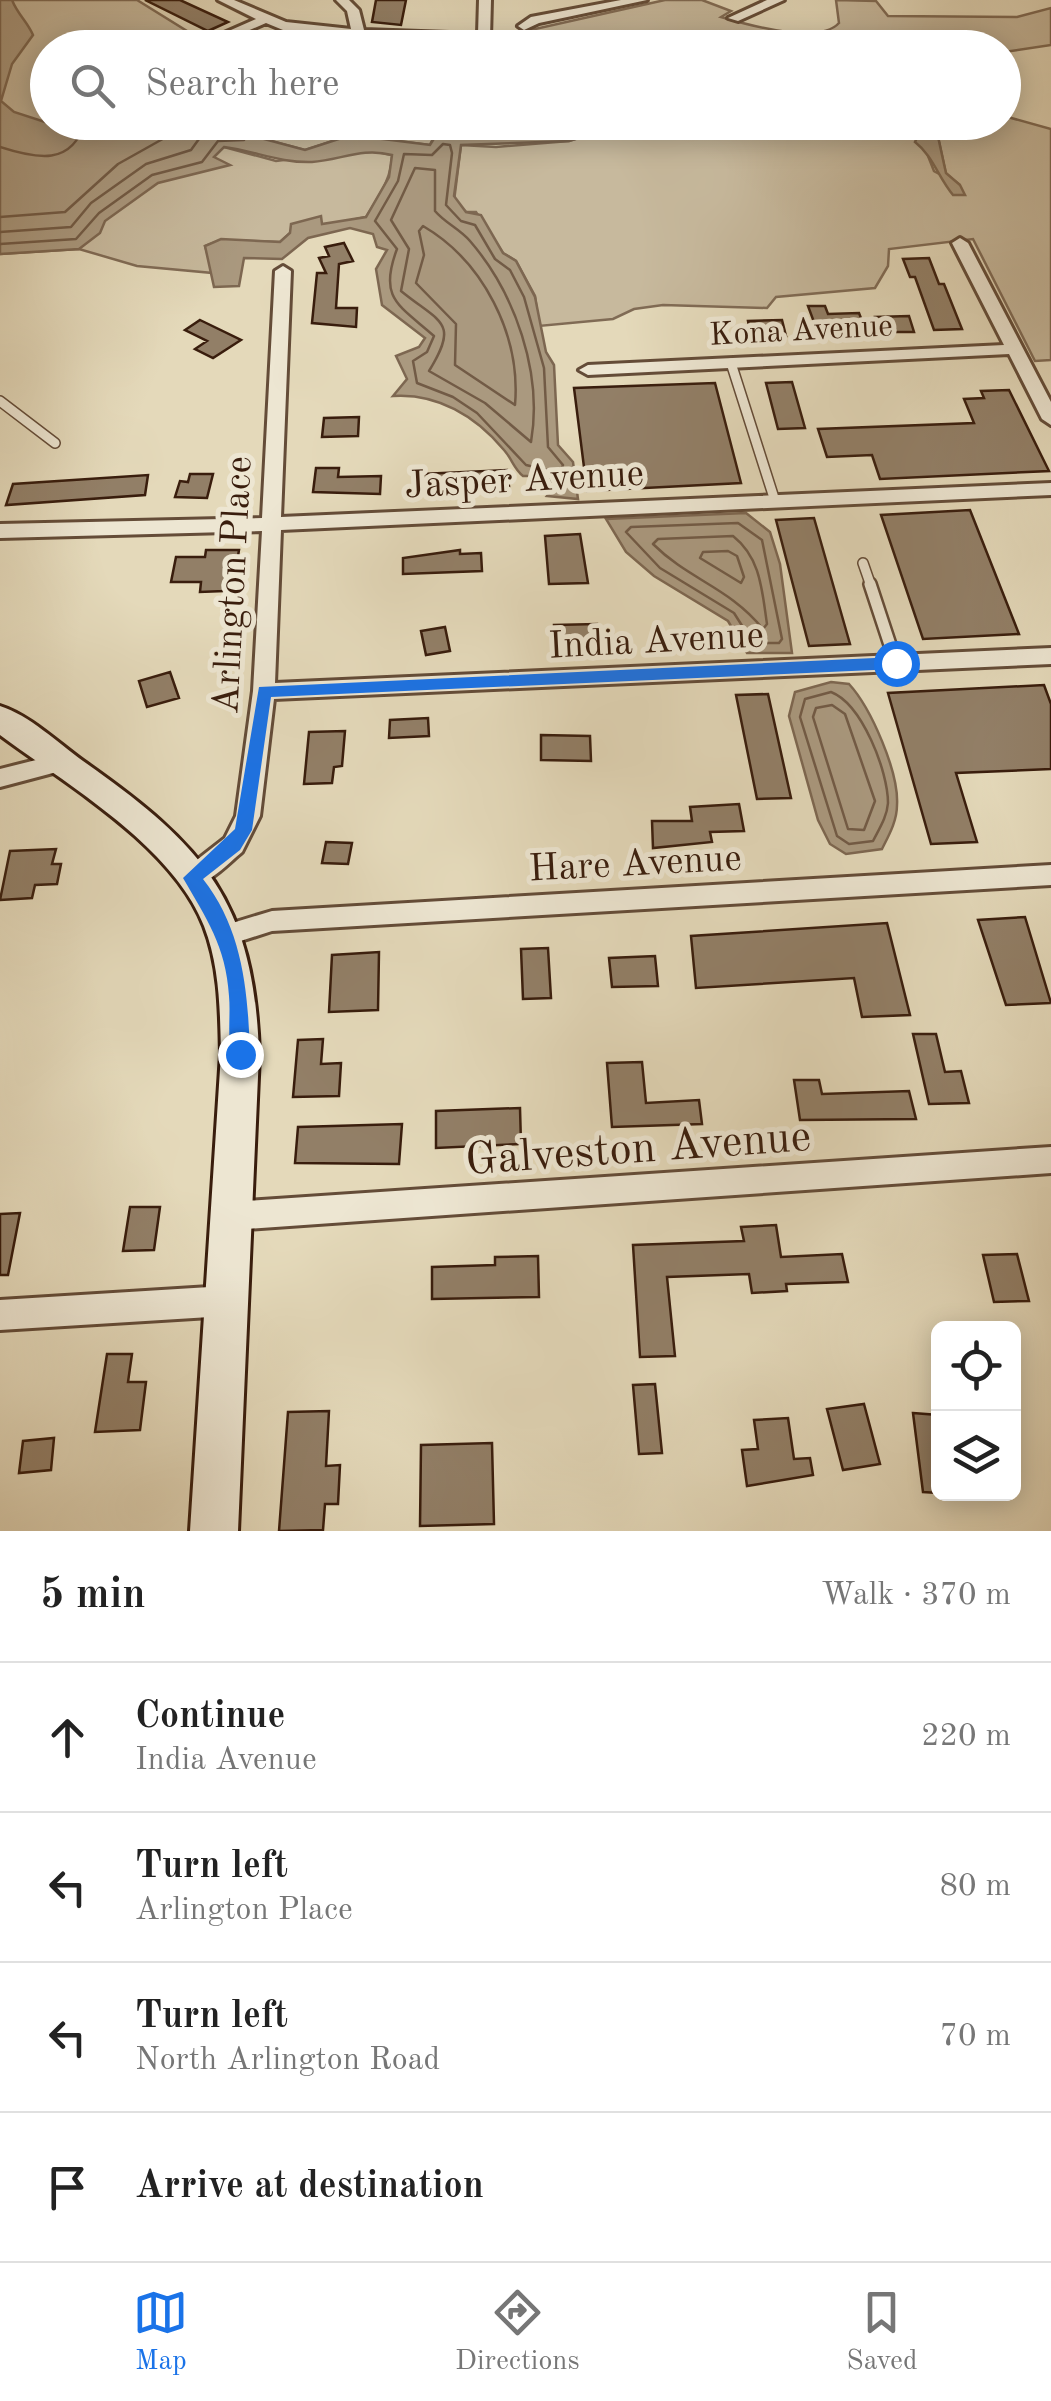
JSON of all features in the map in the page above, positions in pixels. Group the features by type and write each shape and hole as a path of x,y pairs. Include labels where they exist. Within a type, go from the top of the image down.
{"main road":[{"path":"0,718 155,836 212,904 225,935 238,992 240,1054 214,1531"}],"street":[{"path":"224,0 263,20 342,30"},
{"path":"342,0 353,10 358,30"},
{"path":"484,30 485,0"},
{"path":"584,0 603,8"},
{"path":"524,26 535,20 641,0"},
{"path":"736,0 762,8"},
{"path":"734,18 778,0"},
{"path":"239,30 263,20"},
{"path":"960,243 1051,419"},
{"name":"Arlington Place","path":"192,878 234,845 244,830 264,692 282,270"},
{"name":"Kona Avenue","path":"588,370 1017,348"},
{"name":"Jasper Avenue","path":"0,531 271,524 1051,489"},
{"name":"India Avenue","path":"264,692 1051,656"},
{"path":"0,778 60,764"},
{"name":"Hare Avenue","path":"225,935 272,921 1051,875"},
{"name":"Galveston Avenue","path":"231,1216 1051,1160"},
{"path":"0,1315 226,1301"}],"lane":[{"path":"732,363 775,502"},
{"path":"0,402 56,443"},
{"path":"863,564 896,663"}],"shaded area":[{"path":"12,0 137,0 185,30 30,30 30,140 196,140 0,204 0,35"},
{"path":"665,0 702,0 731,11 721,17 779,30 530,30"},
{"path":"836,0 876,1 888,16 1017,17 1051,8 1051,45 1021,49 1021,30 825,30 839,23"},
{"path":"1021,121 1051,129 1051,360 1035,361 973,239 889,249 888,266 875,288 776,297 767,308 663,305 634,309 613,319 539,326 535,296 516,261 503,253 476,212 466,212 454,201 461,145 496,147 572,140 922,140 934,171 960,185 946,174 939,140 1021,140"},
{"path":"268,140 336,140 305,150"},
{"path":"390,140 434,140 430,145"},
{"path":"224,147 276,161 366,150 392,155 384,187 366,217 290,233 280,242 221,240 205,246 213,273 137,266 79,249 0,254"}],"water":[{"path":"0,0 12,0 30,30 30,39 12,64 1,101 14,112 30,117 30,140 268,140 305,150 336,140 430,145 433,140 572,140 461,145 454,196 466,212 481,215 503,253 516,261 535,297 546,352 554,365 558,445 573,462 578,499 547,496 557,484 541,476 523,476 493,438 455,409 425,398 393,396 407,379 396,356 419,347 425,338 382,305 376,269 387,250 377,247 373,234 350,228 308,238 282,259 244,258 239,286 214,287 205,246 221,239 280,242 290,233 291,224 321,216 322,224 366,217 389,177 392,155 371,152 300,162 224,147 214,157 230,165 158,183 105,221 100,233 79,249 0,254"},
{"path":"939,140 946,173 965,195 953,195 915,142"},
{"path":"746,513 770,532 780,564 792,653 747,653 728,621 654,576 626,552 606,519"},
{"path":"831,682 849,684 874,724 888,759 897,811 882,849 846,854 830,844 818,820 789,716 795,692"}],"building":[{"path":"145,0 180,0 228,22 206,30"},
{"path":"376,0 406,0 401,25 372,22"},
{"path":"344,243 353,261 339,264 336,308 357,308 356,327 312,323 317,273 326,273 319,258 329,256 325,247"},
{"path":"929,258 962,329 934,330 915,277 910,277 903,259"},
{"path":"808,306 825,306 828,314 859,313 866,331 818,333"},
{"path":"909,316 914,332 879,332 875,317"},
{"path":"200,320 241,340 213,358 195,349 207,341 185,330"},
{"path":"782,320 786,336 751,337 748,321"},
{"path":"792,382 805,428 778,429 766,383"},
{"path":"715,383 741,483 587,491 574,388"},
{"path":"1009,390 1049,471 880,479 872,455 827,457 818,429 974,423 964,399 984,398 981,391"},
{"path":"359,417 358,436 322,437 324,418"},
{"path":"316,468 339,468 338,477 381,476 380,494 313,492"},
{"path":"507,470 509,486 422,492 422,474"},
{"path":"190,474 213,474 207,498 175,497 180,481 188,482"},
{"path":"148,475 145,495 6,505 13,484"},
{"path":"970,510 1019,634 923,639 881,515"},
{"path":"814,518 850,644 809,646 776,520"},
{"path":"580,534 588,583 549,584 545,536"},
{"path":"206,550 239,550 234,580 226,580 224,591 200,592 201,582 171,582 176,557 205,557"},
{"path":"460,550 460,554 481,553 482,571 403,574 403,558"},
{"path":"597,624 599,651 555,647 554,625"},
{"path":"445,627 450,651 426,655 421,631"},
{"path":"170,672 179,698 147,707 139,681"},
{"path":"1044,685 1051,704 1051,769 956,773 977,842 931,844 888,693"},
{"path":"768,694 791,798 757,799 736,695"},
{"path":"428,718 429,736 389,738 390,720"},
{"path":"345,731 342,766 334,767 332,783 304,784 309,732"},
{"path":"541,735 590,736 591,761 541,760"},
{"path":"739,804 744,831 710,832 712,842 653,848 652,821 692,821 690,807"},
{"path":"326,842 352,843 348,864 322,863"},
{"path":"56,849 52,864 61,864 57,884 35,885 32,898 0,900 10,851"},
{"path":"1025,917 1051,1003 1006,1005 978,920"},
{"path":"887,923 910,1015 862,1017 854,978 696,988 691,936"},
{"path":"548,948 551,998 523,999 521,949"},
{"path":"379,952 378,1010 329,1012 332,955"},
{"path":"655,956 658,986 612,987 609,958"},
{"path":"913,1034 936,1034 945,1072 961,1071 969,1103 929,1104"},
{"path":"323,1039 321,1064 341,1063 339,1096 293,1097 298,1040"},
{"path":"642,1062 646,1103 699,1100 702,1124 612,1127 607,1063"},
{"path":"794,1080 819,1080 822,1094 909,1091 916,1119 800,1120"},
{"path":"520,1108 521,1144 436,1148 436,1111"},
{"path":"402,1124 399,1164 295,1163 298,1127"},
{"path":"130,1207 160,1207 154,1250 123,1251"},
{"path":"20,1213 8,1275 0,1275 0,1214"},
{"path":"776,1225 781,1257 842,1254 848,1282 786,1284 787,1291 752,1293 749,1274 667,1277 675,1356 640,1357 633,1245 744,1241 741,1227"},
{"path":"1017,1254 1029,1301 994,1302 983,1255"},
{"path":"538,1256 539,1297 432,1299 432,1267 495,1265 495,1257"},
{"path":"107,1354 132,1354 128,1382 146,1382 140,1430 95,1432"},
{"path":"655,1384 662,1453 639,1454 633,1385"},
{"path":"864,1404 880,1464 843,1470 827,1409"},
{"path":"329,1411 326,1466 340,1465 338,1504 325,1504 323,1530 279,1531 288,1412"},
{"path":"913,1413 931,1414 931,1493 923,1492"},
{"path":"788,1418 794,1459 810,1458 813,1475 747,1486 742,1450 758,1449 754,1420"},
{"path":"54,1438 51,1470 19,1473 23,1441"},
{"path":"492,1443 494,1524 420,1526 421,1445"}],"route":[{"path":"240,1054 238,992 225,935 212,904 192,878 234,845 244,830 264,692 896,663"}]}
